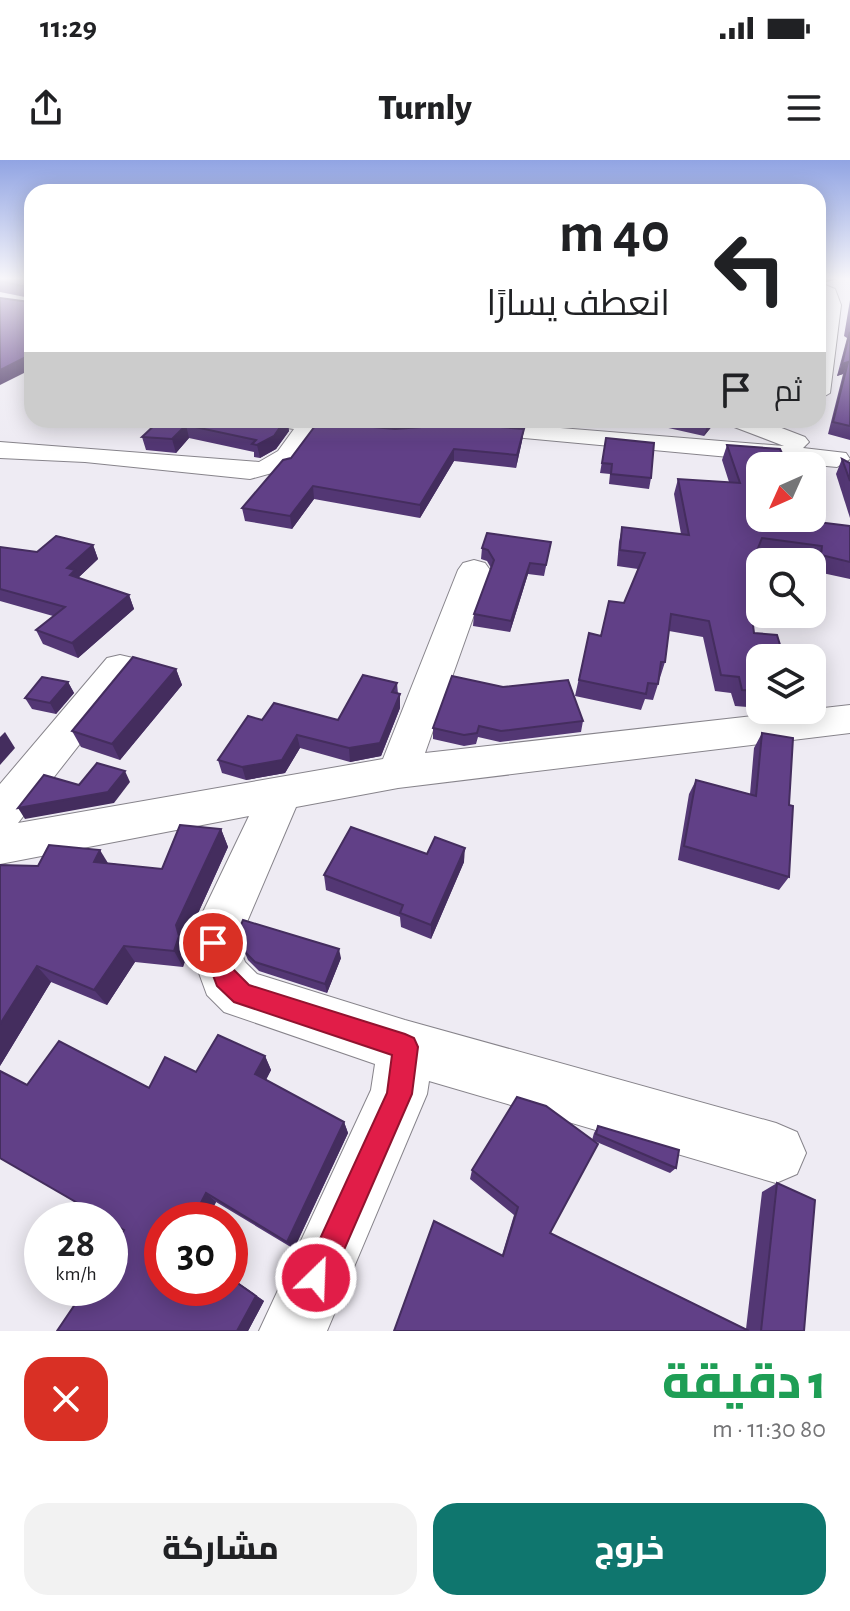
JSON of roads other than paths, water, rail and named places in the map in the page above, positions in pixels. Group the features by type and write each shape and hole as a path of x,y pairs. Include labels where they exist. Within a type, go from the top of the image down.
{"street":[{"path":"826,342 827,333"},
{"path":"827,336 850,340"},
{"path":"0,450 85,454 250,471 271,469 284,463 308,428"},
{"path":"371,428 395,430"},
{"path":"485,428 837,458"},
{"path":"759,428 837,458"},
{"path":"811,428 837,458"},
{"path":"398,772 474,570"},
{"path":"0,814 120,667"},
{"path":"0,845 398,772 850,719"},
{"path":"280,796 213,943 225,978 242,994 405,1047 776,1153"},
{"path":"293,1331 399,1094 405,1047"}]}
